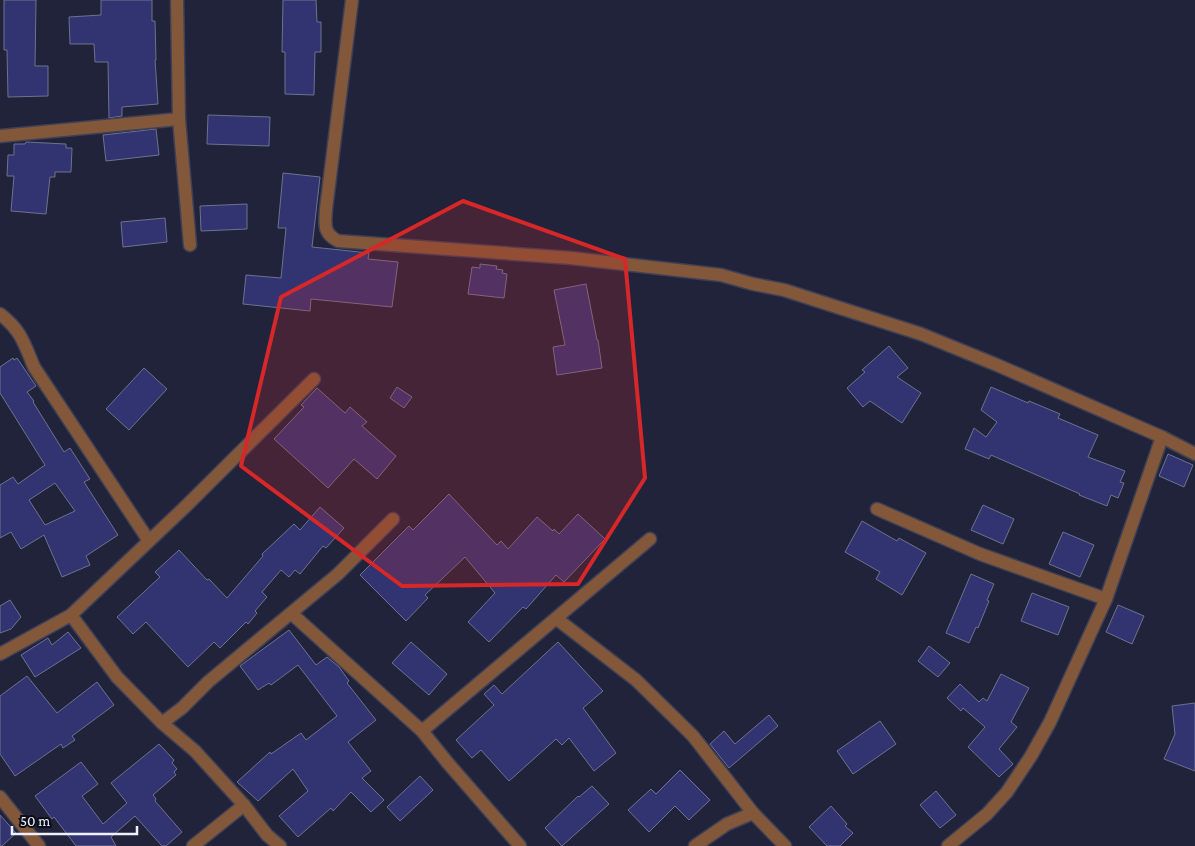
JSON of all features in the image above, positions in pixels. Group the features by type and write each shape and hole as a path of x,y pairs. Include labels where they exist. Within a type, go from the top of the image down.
{"street":[{"path":"177,0 179,119 190,244"},
{"path":"352,0 326,209 325,229 331,238 338,242 571,258 721,275 784,290 922,334 1162,437 1195,454"},
{"path":"0,136 179,119"},
{"path":"0,314 13,324 23,340 34,367 148,541"},
{"path":"0,654 71,615 314,379"},
{"path":"948,846 987,814 1006,792 1031,756 1050,722 1106,599 1162,437"},
{"path":"877,509 980,554 1106,599"},
{"path":"162,723 182,708 208,682 338,574 393,519"},
{"path":"422,731 650,539"},
{"path":"292,614 422,731 520,846"},
{"path":"71,615 117,677 162,723 195,751 244,805 267,835 280,846"},
{"path":"557,619 636,680 693,736 753,813 785,846"},
{"path":"0,796 39,846"},
{"path":"193,846 244,805"},
{"path":"695,846 727,824 753,813"}],"highlighted area":[{"path":"463,201 625,259 645,478 578,584 402,586 241,466 281,297"}],"building":[{"path":"4,0 36,0 35,66 48,66 48,96 8,97 7,50 4,50"},
{"path":"101,0 152,0 152,21 155,21 158,104 122,107 122,116 109,118 108,62 95,62 94,44 70,44 69,17 101,15"},
{"path":"283,0 316,0 317,22 321,22 321,52 315,52 314,95 285,94 285,52 282,52"},
{"path":"208,115 270,117 269,146 207,144"},
{"path":"156,129 159,155 106,161 103,135"},
{"path":"26,142 66,144 66,148 72,148 71,172 55,172 55,177 50,177 46,214 11,211 14,176 7,176 8,155 14,155 14,144 25,144"},
{"path":"283,173 320,177 312,247 369,253 368,259 398,262 392,307 311,299 310,311 243,304 246,275 281,278 286,228 278,228"},
{"path":"247,204 247,229 201,231 200,206"},
{"path":"165,218 167,242 123,247 121,222"},
{"path":"480,264 497,266 496,269 503,270 502,273 507,274 504,298 468,294 472,267 480,268"},
{"path":"586,284 602,368 557,375 553,347 565,345 554,290"},
{"path":"889,346 908,368 897,377 921,393 902,423 870,401 863,407 847,388 865,372 862,370"},
{"path":"13,358 14,360 17,358 36,386 27,392 64,452 70,448 90,479 84,482 118,535 86,556 90,565 62,577 44,535 21,549 11,532 0,538 0,485 13,477 18,484 45,465 0,393 0,367","holes":["55,483 75,511 45,525 29,500"]},
{"path":"144,368 167,389 129,430 106,409"},
{"path":"397,387 412,397 404,408 390,398"},
{"path":"991,387 1060,414 1058,418 1098,435 1088,457 1125,471 1120,482 1124,483 1118,498 1111,495 1107,506 991,455 989,459 965,449 974,428 986,437 997,422 981,410"},
{"path":"317,388 345,413 350,407 367,422 362,426 396,456 377,479 354,459 328,488 274,439 304,407 301,405"},
{"path":"1168,454 1193,465 1184,487 1159,476"},
{"path":"449,494 497,545 501,541 508,549 537,517 559,534 578,514 605,539 564,582 556,575 526,609 523,607 489,642 468,622 495,593 465,557 425,595 428,598 406,621 360,575 409,526 413,530"},
{"path":"983,505 1014,519 1003,544 971,530"},
{"path":"320,507 344,528 326,548 323,546 300,574 295,570 289,577 281,570 262,592 267,597 255,611 257,613 248,624 246,622 220,648 214,642 188,667 146,622 133,634 117,617 160,577 155,572 179,550 227,598 263,556 262,554 294,524 300,530"},
{"path":"862,521 897,541 899,538 926,553 902,595 876,579 880,572 845,552"},
{"path":"1063,532 1094,545 1080,577 1049,564"},
{"path":"971,574 994,584 978,628 976,627 969,643 946,633"},
{"path":"1032,593 1069,607 1058,635 1021,621"},
{"path":"10,600 21,617 11,629 0,633 0,606"},
{"path":"1118,605 1144,616 1132,644 1106,632"},
{"path":"289,630 316,665 327,657 339,667 349,681 347,683 376,720 348,742 371,771 362,778 384,800 371,812 351,792 333,811 331,808 298,837 279,816 308,791 293,769 258,801 237,782 270,752 271,754 301,733 306,740 337,716 298,665 271,685 269,683 258,690 240,666"},
{"path":"68,632 81,648 35,677 21,655 48,638 52,645"},
{"path":"411,642 447,674 429,695 392,663"},
{"path":"558,642 603,691 583,708 616,753 594,771 569,738 562,745 556,739 509,781 481,750 472,758 456,740 494,705 484,694 494,685 502,694"},
{"path":"929,646 950,663 938,677 918,661"},
{"path":"1001,674 1029,688 1011,722 1017,727 999,749 1013,764 999,777 968,747 985,727 963,708 961,711 947,698 960,684 979,702 983,698 987,701"},
{"path":"27,676 57,713 97,682 114,705 72,736 75,740 63,748 61,744 15,776 0,754 0,696"},
{"path":"1195,703 1195,771 1164,759 1175,734 1172,706"},
{"path":"769,715 778,726 729,768 710,744 724,731 735,744"},
{"path":"880,721 896,744 853,774 837,751"},
{"path":"159,744 174,760 172,763 177,769 174,772 176,775 153,795 156,799 155,801 182,832 166,846 162,846 135,816 111,837 116,846 76,846 35,796 81,762 98,784 82,796 103,824 127,803 111,783"},
{"path":"680,770 710,800 689,820 675,806 649,832 628,810 651,789 656,794"},
{"path":"420,776 433,790 400,821 387,807"},
{"path":"592,786 609,804 562,846 545,828 578,796"},
{"path":"936,791 956,815 940,828 920,805"},
{"path":"831,806 847,824 845,826 853,833 840,846 827,846 809,827"},
{"path":"0,815 16,833 2,846 0,846"}]}
